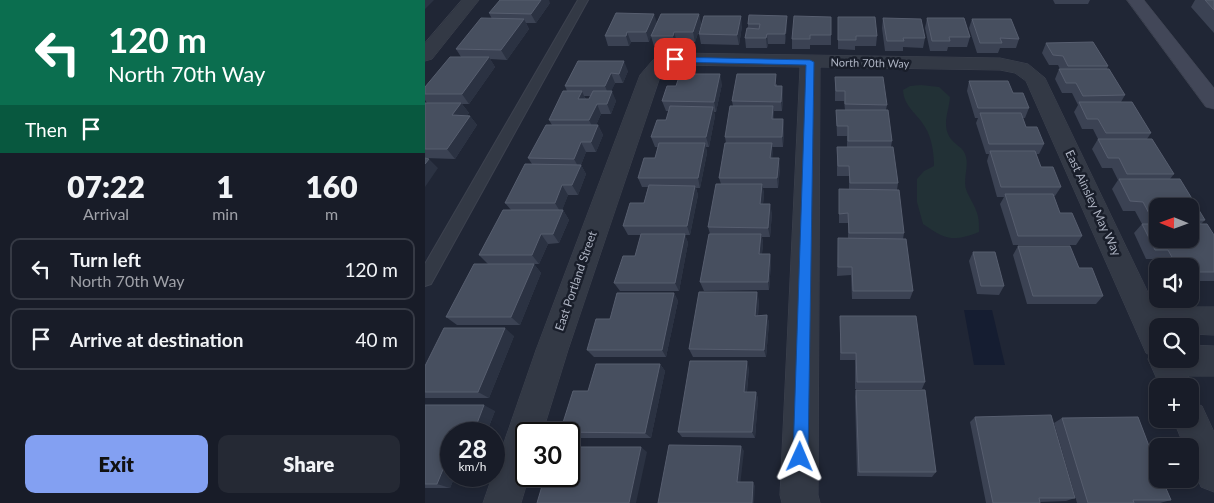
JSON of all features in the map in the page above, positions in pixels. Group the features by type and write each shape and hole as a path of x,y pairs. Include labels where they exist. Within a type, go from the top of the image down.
{"street":[{"path":"425,55 471,0"},
{"path":"1135,0 1214,102"},
{"name":"North 70th Way","path":"660,64 675,59 1000,64 1021,68"},
{"path":"801,503 799,495 810,62"},
{"name":"East Portland Street","path":"502,503 552,350 601,211 650,75 660,64"},
{"name":"East Ainsley May Way","path":"1021,68 1035,78 1149,326"},
{"path":"1199,331 1214,321"},
{"path":"1199,359 1214,361"},
{"path":"1194,428 1214,474"}],"lane":[{"path":"425,279 583,0"}],"shaded area":[{"path":"910,86 939,87 950,97 946,129 951,139 965,154 967,161 966,188 978,215 979,232 963,237 950,238 923,224 917,202 917,179 924,171 934,166 933,151 927,131 908,105 903,90"}],"water":[{"path":"964,310 992,310 1005,365 974,365"}],"building":[{"path":"500,0 541,0 531,14 489,13"},
{"path":"1205,0 1214,0 1214,10"},
{"path":"616,13 654,14 646,32 627,32 626,36 605,36"},
{"path":"661,14 699,14 693,32 674,32 673,36 651,36"},
{"path":"749,15 787,16 785,34 767,34 766,38 745,38 747,28 759,29 760,24 748,24"},
{"path":"704,16 741,16 737,35 699,34"},
{"path":"794,16 831,17 831,35 810,35 810,39 792,39"},
{"path":"838,17 875,17 877,36 856,36 856,40 838,40"},
{"path":"481,18 524,19 501,50 456,49"},
{"path":"883,18 921,19 925,38 903,38 904,41 887,41"},
{"path":"927,18 964,18 970,37 949,37 950,41 932,41"},
{"path":"972,19 1011,19 1019,39 1000,38 1002,43 980,43"},
{"path":"1093,42 1108,66 1068,66 1063,56 1053,55 1046,43"},
{"path":"450,57 489,57 462,94 425,94 425,87"},
{"path":"578,61 624,61 619,74 611,73 605,86 565,86"},
{"path":"1059,69 1109,69 1125,95 1083,96 1076,83 1066,83"},
{"path":"680,74 720,74 714,102 662,101 667,86 676,86"},
{"path":"737,74 776,74 775,86 782,86 781,102 732,101"},
{"path":"835,77 883,77 887,105 845,104 845,91 836,91"},
{"path":"969,81 1008,81 1013,93 1023,93 1029,108 978,108"},
{"path":"563,91 582,91 578,99 589,99 593,91 612,91 607,104 597,104 589,120 549,120"},
{"path":"1079,102 1132,102 1151,133 1106,133 1098,119 1087,119"},
{"path":"425,103 461,103 452,115 470,116 447,149 425,149"},
{"path":"670,106 713,107 706,137 651,137 657,120 666,120"},
{"path":"730,106 773,106 772,119 783,119 782,137 725,137"},
{"path":"836,110 888,110 892,141 848,141 848,126 837,126"},
{"path":"980,113 1021,113 1026,127 1037,127 1044,144 989,144"},
{"path":"546,125 598,125 591,142 581,142 574,159 528,158"},
{"path":"1098,139 1152,139 1174,174 1127,174 1119,158 1108,158"},
{"path":"659,143 705,143 698,178 638,178 644,158 655,158"},
{"path":"725,143 772,143 770,158 779,158 777,178 719,178"},
{"path":"837,147 893,147 898,183 850,183 849,166 838,166"},
{"path":"990,151 1035,151 1041,167 1053,167 1061,187 1001,187"},
{"path":"525,164 581,165 572,185 562,185 555,203 505,203"},
{"path":"1119,179 1180,179 1192,198 1149,198 1149,213 1143,202 1130,201"},
{"path":"716,184 762,184 760,204 770,204 768,228 708,227"},
{"path":"649,185 695,186 687,226 623,226 630,203 644,203"},
{"path":"839,189 899,190 904,233 849,233 848,213 839,214"},
{"path":"1005,194 1053,194 1060,213 1072,213 1082,236 1018,236"},
{"path":"503,210 563,210 553,234 541,234 532,255 479,255"},
{"path":"1199,210 1205,220 1199,220"},
{"path":"1142,224 1149,224 1149,238"},
{"path":"1199,224 1207,224 1214,235 1214,272 1199,272 1199,258 1172,258 1168,250 1155,250 1154,248 1199,248"},
{"path":"641,234 685,234 675,283 614,283 623,256 635,256"},
{"path":"709,234 761,234 759,254 770,254 768,282 700,282"},
{"path":"838,238 906,239 913,291 853,291 852,267 838,267"},
{"path":"1018,246 1070,246 1079,268 1092,268 1103,296 1033,296"},
{"path":"973,252 995,252 1004,286 981,286"},
{"path":"474,264 534,264 511,317 446,317"},
{"path":"699,292 757,292 755,316 767,315 764,350 689,349"},
{"path":"617,293 674,293 662,350 587,350 596,319 610,319"},
{"path":"840,316 916,316 925,382 857,382 856,353 841,353"},
{"path":"444,328 505,328 478,392 425,392 425,366"},
{"path":"690,361 747,361 744,392 756,392 752,432 678,432"},
{"path":"596,364 660,364 645,433 580,432 580,422 563,422 573,391 588,391"},
{"path":"856,390 925,390 936,472 859,472"},
{"path":"425,405 484,405 478,422 440,422 440,477 437,484 425,484"},
{"path":"1051,415 1075,498 1039,498 1040,503 993,503 975,417"},
{"path":"1138,417 1149,446 1149,488 1166,488 1171,500 1133,500 1134,503 1088,503 1062,418"},
{"path":"669,445 741,446 737,482 753,482 752,503 658,503"},
{"path":"580,447 641,447 629,503 537,503 542,487 580,487"}],"route":[{"path":"675,59 810,62 800,457"}]}
